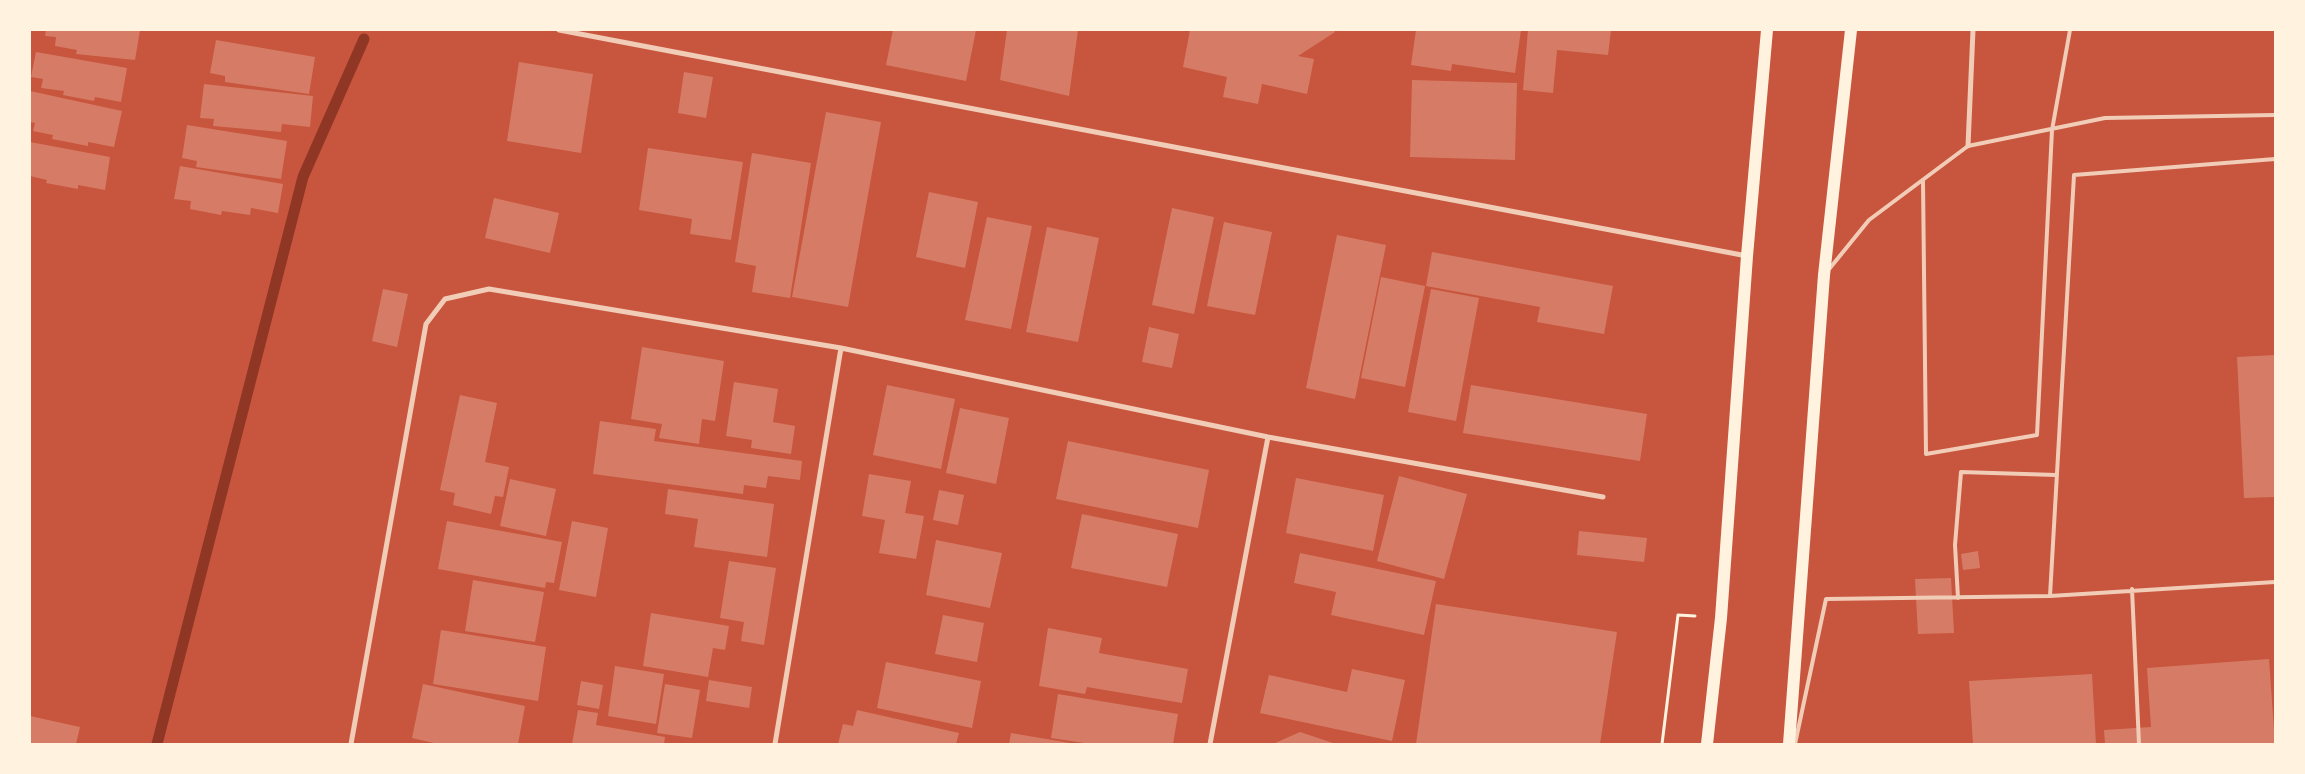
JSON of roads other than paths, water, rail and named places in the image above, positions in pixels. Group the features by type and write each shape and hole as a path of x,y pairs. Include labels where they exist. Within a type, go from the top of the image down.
{"main road":[{"path":"1707,744 1721,618 1747,256 1767,30"},
{"path":"1789,744 1824,275 1851,30"}],"street":[{"path":"559,30 1747,256"},
{"path":"1968,146 1973,30"},
{"path":"351,744 426,324 445,299 490,289 841,348 1268,437 1603,497"},
{"path":"775,744 841,348"},
{"path":"1210,744 1268,437"}],"lane":[{"path":"1923,181 1926,454 2037,435 2052,130 2070,30"},
{"path":"1824,275 1869,220 1968,146 2104,118 2275,115"},
{"path":"2050,596 2074,175 2275,159"},
{"path":"1958,598 1955,545 1961,472 2056,475"},
{"path":"1795,744 1826,599 2050,596 2132,589 2275,582"},
{"path":"2132,589 2139,744"}],"waterway":[{"path":"157,744 303,177 364,39"}]}
